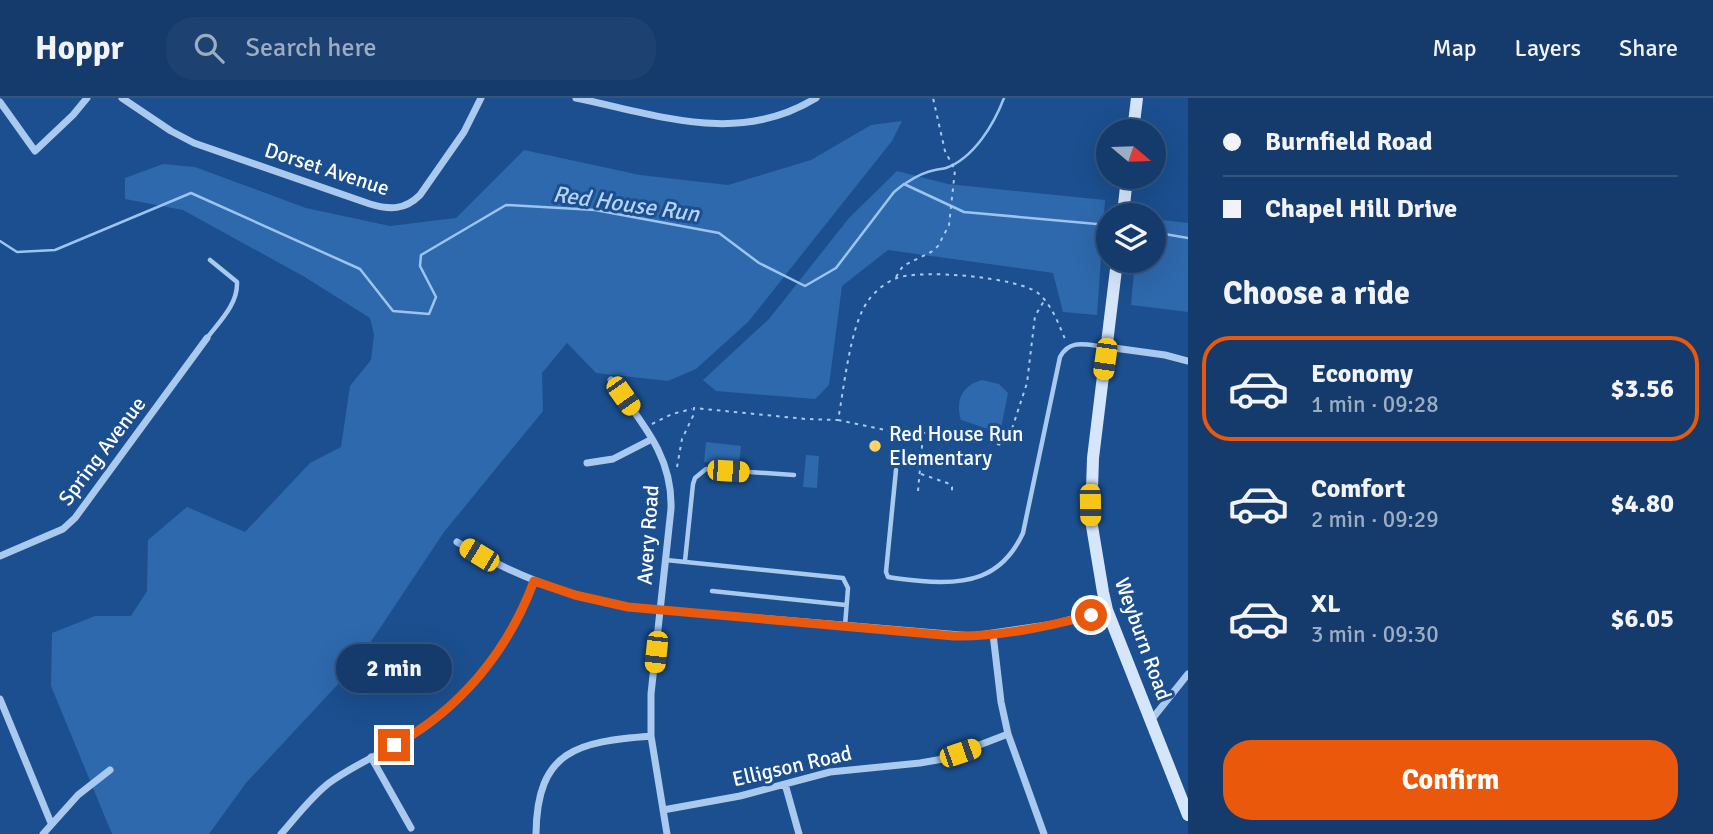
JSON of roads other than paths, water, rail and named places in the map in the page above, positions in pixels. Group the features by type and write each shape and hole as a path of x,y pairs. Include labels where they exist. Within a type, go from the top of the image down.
{"street":[{"path":"0,102 35,151 87,98"},
{"name":"Dorset Avenue","path":"122,98 158,123 194,143 370,204 397,208 413,202 420,195 464,132 481,98"},
{"path":"576,98 719,125 770,119 816,98"},
{"path":"1134,119 1137,98"},
{"name":"Weyburn Road","path":"1116,273 1090,490 1092,538 1107,610 1188,815"},
{"name":"Spring Avenue","path":"0,556 62,529 84,506 207,338"},
{"path":"1107,347 1188,361"},
{"name":"Avery Road","path":"611,380 663,456 670,478 671,509 651,694 651,736 667,834"},
{"path":"587,463 613,459 652,439"},
{"path":"457,542 499,566 534,581 607,603 660,610 954,636 993,634 1054,624 1107,610"},
{"path":"281,834 327,785 412,735 463,694 506,640 527,601 534,581"},
{"path":"993,634 1001,702 1008,734 1044,834"},
{"path":"1152,719 1188,674"},
{"path":"0,699 51,823"},
{"name":"Elligson Road","path":"663,810 740,796 830,772 943,759 1008,734"},
{"path":"536,834 539,796 556,764 573,751 589,744 651,736"},
{"path":"371,758 411,828"},
{"path":"43,834 78,795 110,770"},
{"path":"785,785 799,834"}],"lane":[{"path":"207,338 238,292 237,282 210,260"},
{"path":"896,470 887,562 888,577 955,583 982,577 1011,553 1023,533 1060,357 1065,349 1075,343 1107,347"},
{"path":"685,561 693,484 699,473 706,469 794,475"},
{"path":"666,559 839,576 848,583 845,627"},
{"path":"712,591 846,605"}],"waterway":[{"path":"906,183 923,173 946,168 965,156 989,129 1004,98"},
{"name":"Red House Run","path":"0,241 17,252 55,250 191,193 360,269 393,311 429,314 436,297 420,266 421,255 506,205 595,210 719,233 759,263 805,286 836,268 894,192 904,184 964,212 1096,224"},
{"name":"Red House Run","path":"1166,234 1188,238"}],"place":[{"name":"Red House Run Elementary","path":"875,446"}]}
